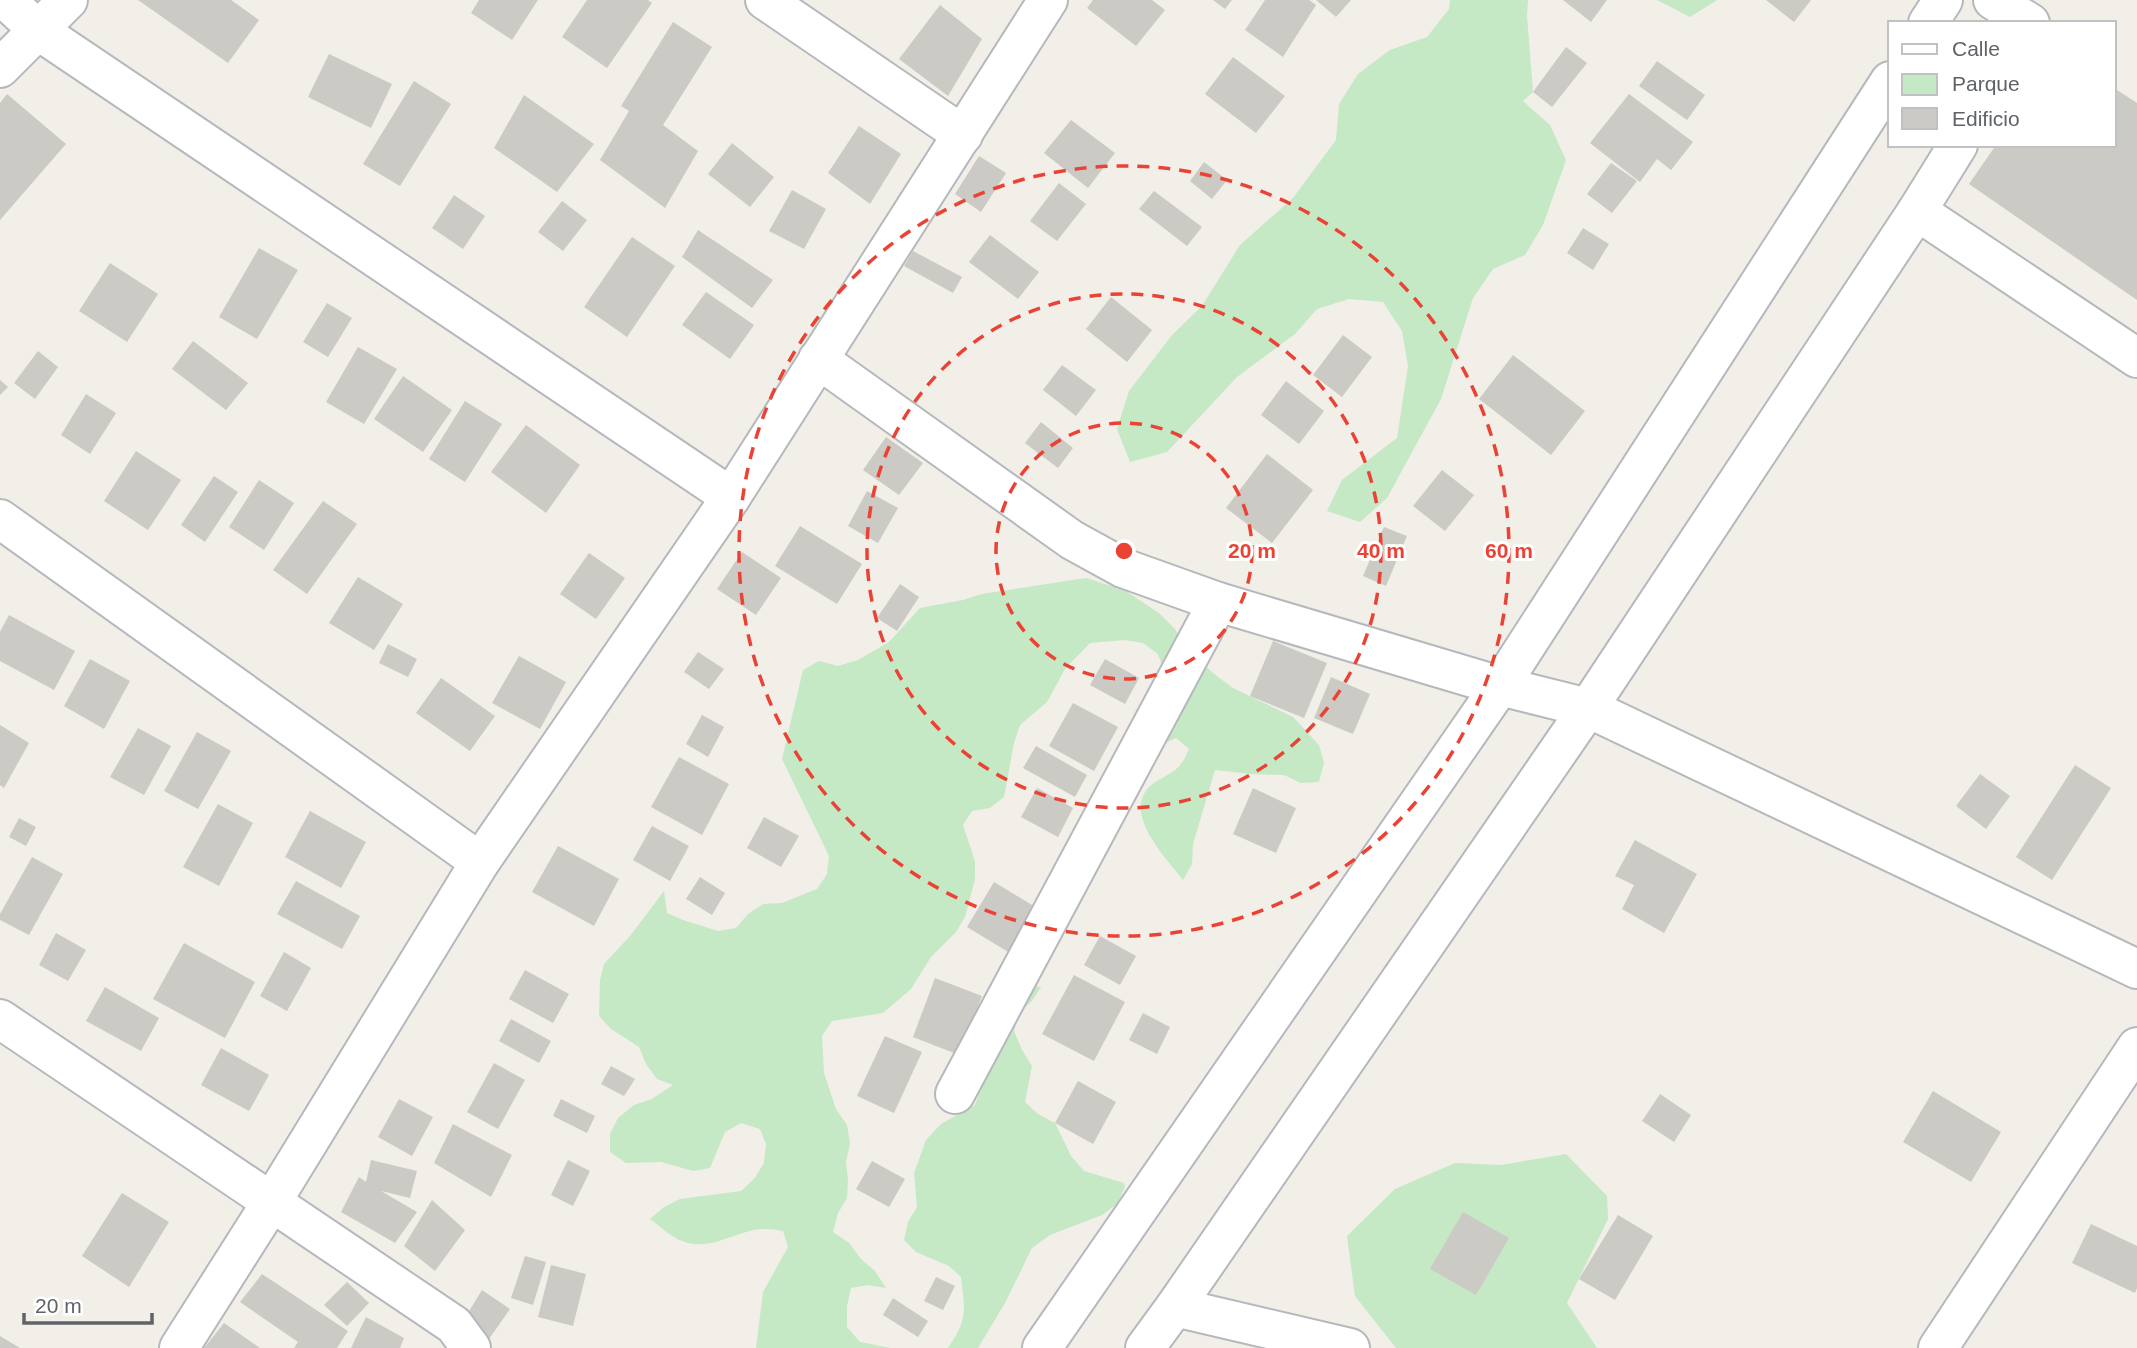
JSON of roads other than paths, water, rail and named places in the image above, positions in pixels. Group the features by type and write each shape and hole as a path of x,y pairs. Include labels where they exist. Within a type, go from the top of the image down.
{"street":[{"path":"6,0 39,31 731,497"},
{"path":"0,68 68,0"},
{"path":"765,0 963,135"},
{"path":"179,1348 480,862 731,497 1048,0"},
{"path":"1929,21 1943,0"},
{"path":"1993,0 2029,21"},
{"path":"2033,21 2049,0"},
{"path":"1042,1348 1500,686 1888,84"},
{"path":"1145,1348 1588,708 1957,147"},
{"path":"1917,211 2137,358"},
{"path":"818,359 1072,540 1123,568 1218,602 1500,686 1588,708 2137,969"},
{"path":"0,519 480,862"},
{"path":"955,1094 1218,602"},
{"path":"0,1019 454,1325 471,1348"},
{"path":"1938,1348 2137,1047"},
{"path":"1175,1307 1350,1348"}]}
